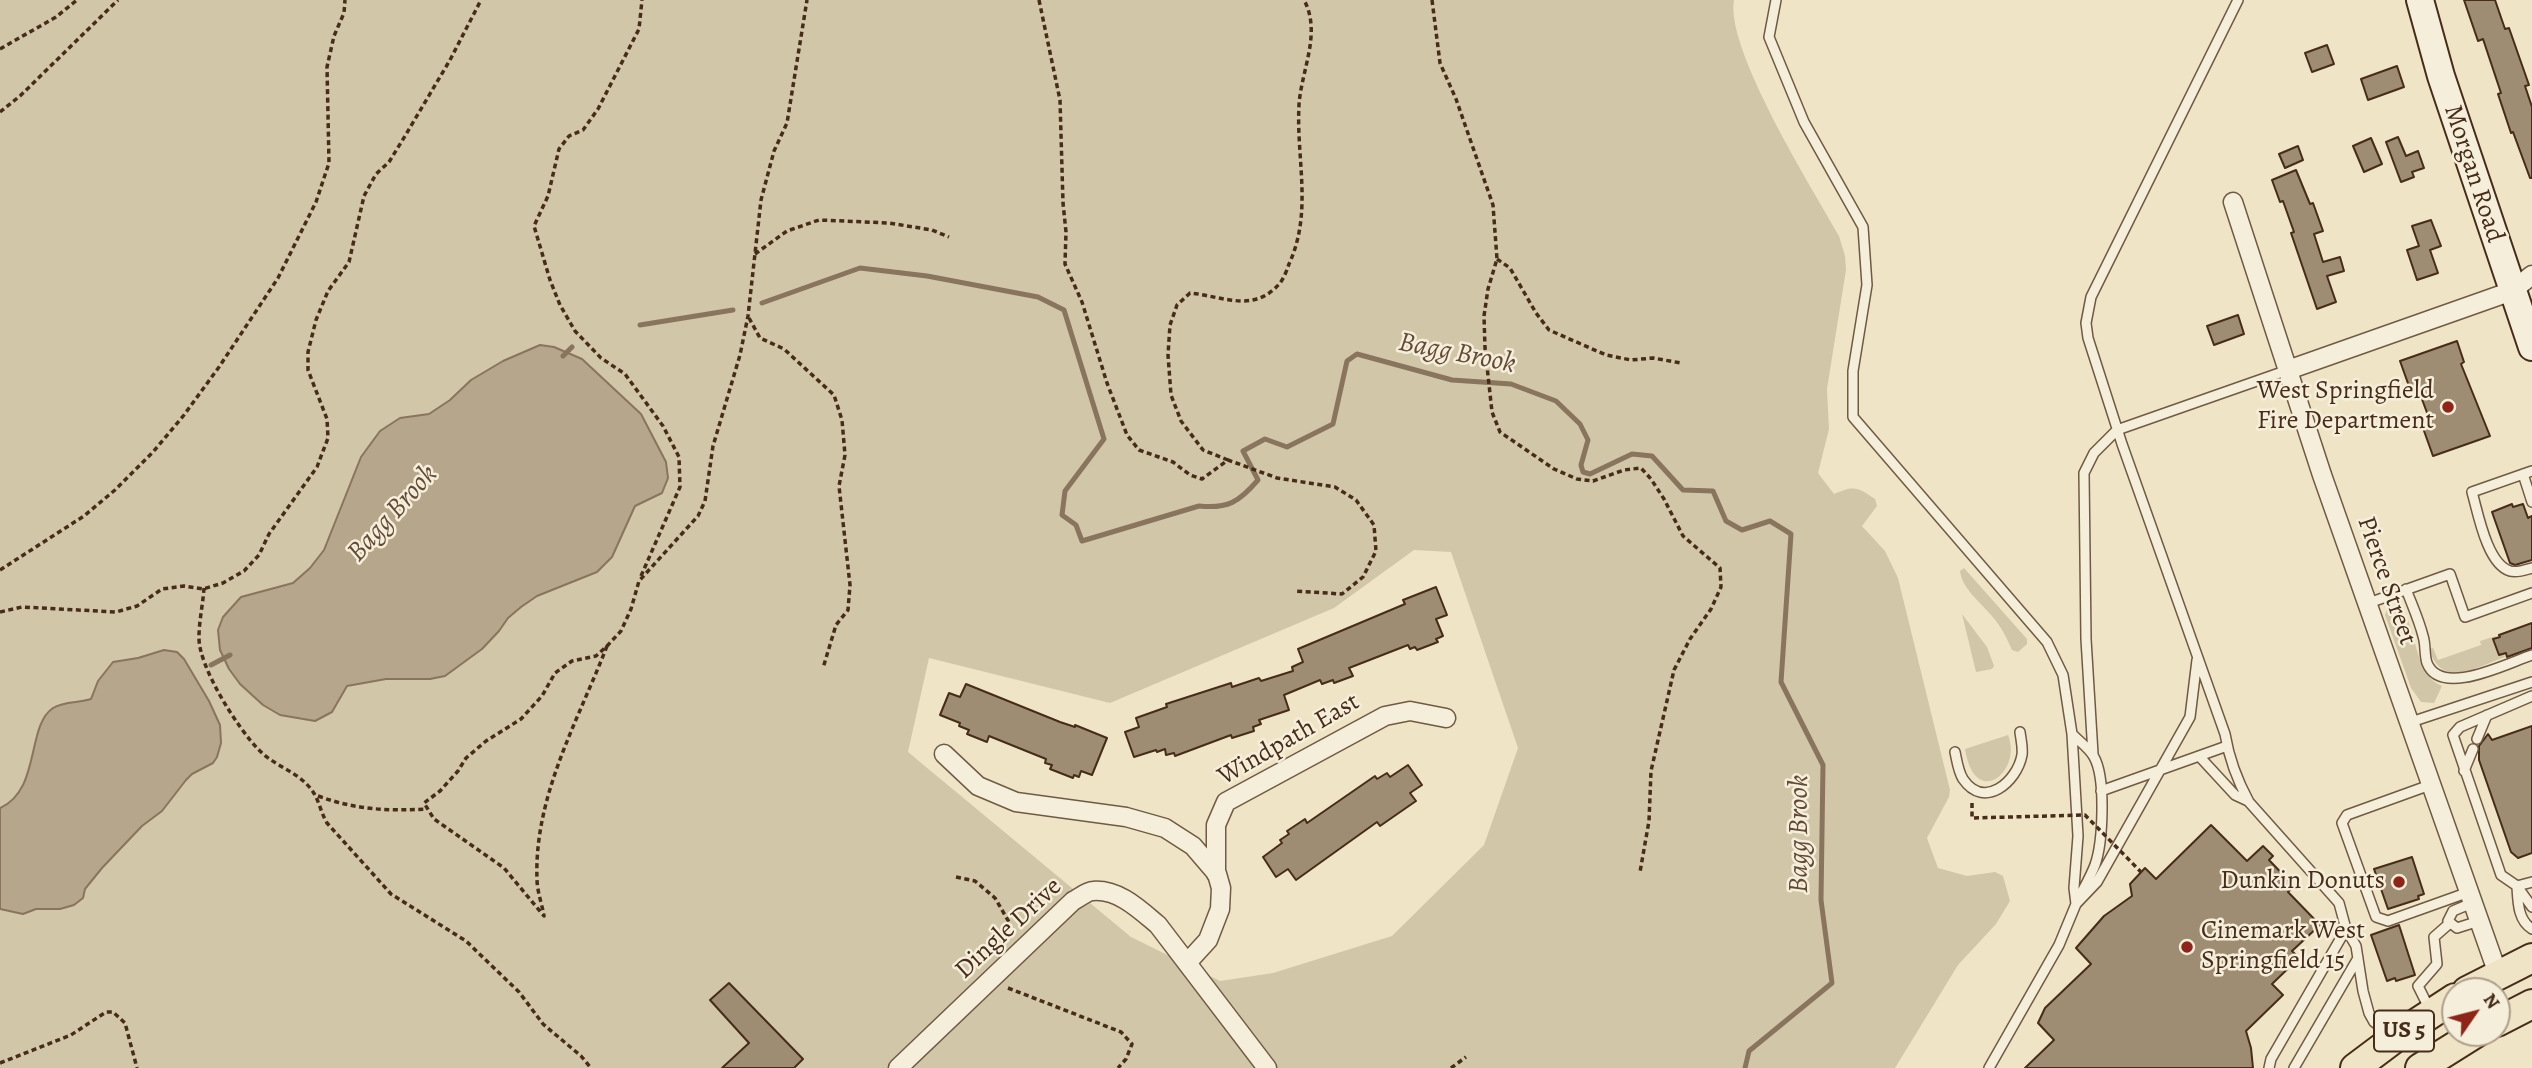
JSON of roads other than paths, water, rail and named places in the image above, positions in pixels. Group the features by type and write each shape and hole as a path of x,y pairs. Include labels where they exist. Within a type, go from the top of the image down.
{"main road":[{"name":"Morgan Road","path":"2420,0 2441,76 2522,283 2532,347"},
{"name":"US 5","path":"2493,977 2532,958"},
{"path":"2511,1015 2532,1004"},
{"name":"US 5","path":"2354,1068 2441,1007"},
{"name":"US 5","path":"2420,1068 2454,1047"}],"street":[{"name":"Pierce Street","path":"2233,202 2366,604 2498,974"},
{"path":"2288,370 2522,283"},
{"name":"Windpath East","path":"1188,963 1209,940 1220,909 1221,888 1216,874 1216,825 1227,802 1385,716 1410,711 1446,718"},
{"path":"944,754 978,786 1016,802 1113,815 1165,828 1193,846 1216,874"},
{"name":"Dingle Drive","path":"898,1068 1073,901 1092,891 1116,895 1136,906 1158,925 1267,1068"}],"lane":[{"path":"1776,0 1769,37 1804,122 1863,227 1867,285 1853,371 1853,417 2051,649 2063,675 2072,734 2078,836 2074,888 2076,904"},
{"path":"2238,0 2097,285 2086,323 2090,347 2117,430 2242,789 2249,802 2339,903 2346,929 2356,946 2369,1013 2374,1022 2395,1038"},
{"path":"1991,1068 2059,945 2095,865 2101,841 2101,791 2093,754 2086,639 2084,472 2094,453 2117,430 2288,370"},
{"path":"2532,502 2527,473 2472,492 2490,550 2501,566 2512,572 2532,568"},
{"path":"2366,604 2451,574 2465,617 2532,593"},
{"path":"2406,589 2424,639 2428,664 2436,675 2446,679 2461,679 2532,655"},
{"path":"2076,904 2098,882 2190,717 2197,656"},
{"path":"2409,723 2532,682"},
{"path":"2532,696 2460,727 2453,735 2501,875 2517,886 2532,907"},
{"path":"2477,739 2487,715"},
{"path":"1955,752 1962,776 1969,786 1981,793 1992,793 2010,780 2019,767 2023,749 2020,733"},
{"path":"2072,734 2093,754"},
{"path":"2101,791 2227,746"},
{"path":"2464,771 2473,749"},
{"path":"2199,757 2235,794 2249,802"},
{"path":"2430,785 2347,815 2342,823 2351,853 2375,917 2388,921 2471,897"},
{"path":"2517,886 2532,882"},
{"path":"2517,886 2518,906 2525,925 2532,929"},
{"path":"2431,1013 2418,986 2437,964 2434,937 2450,923 2450,913 2471,897"},
{"path":"2450,923 2457,928 2479,920"},
{"path":"2269,1068 2271,1059 2346,929"},
{"path":"2294,1068 2359,957"}],"water":[{"path":"540,345 554,347 582,359 641,414 666,462 668,478 662,493 635,506 612,557 597,572 537,596 508,618 482,649 445,676 430,679 386,679 347,686 332,712 315,721 280,715 263,705 240,684 220,650 218,630 223,617 241,597 293,583 310,568 324,550 361,457 380,431 400,418 429,414 450,400 471,380 503,361"},
{"path":"164,650 177,652 184,659 209,701 220,725 221,743 217,757 213,763 186,780 162,811 142,826 102,868 85,889 83,898 74,905 60,909 36,909 23,914 0,909 0,808 13,799 22,787 45,717 57,706 91,699 98,681 113,662"}],"waterway":[{"name":"Bagg Brook","path":"762,303 860,268 927,276 1038,297 1064,310 1104,439 1065,491 1062,515 1076,525 1082,541 1199,506 1225,505 1239,499 1258,480 1243,451 1265,439 1287,447 1333,424 1347,361 1357,354 1452,380 1511,384 1556,401 1580,424 1588,440 1581,465 1583,472 1590,474 1632,454 1652,456 1683,490 1713,491 1726,521 1742,530 1770,521 1791,534 1781,682 1823,765 1821,900 1832,983 1749,1051 1745,1068"},
{"name":"Bagg Brook","path":"640,325 733,310"},
{"name":"Bagg Brook","path":"563,356 572,347"},
{"name":"Bagg Brook","path":"211,665 230,655"}],"place":[{"name":"West Springfield Fire Department","path":"2448,407"},
{"name":"Dunkin Donuts","path":"2399,882"},
{"name":"Cinemark West Springfield 15","path":"2187,947"}]}
